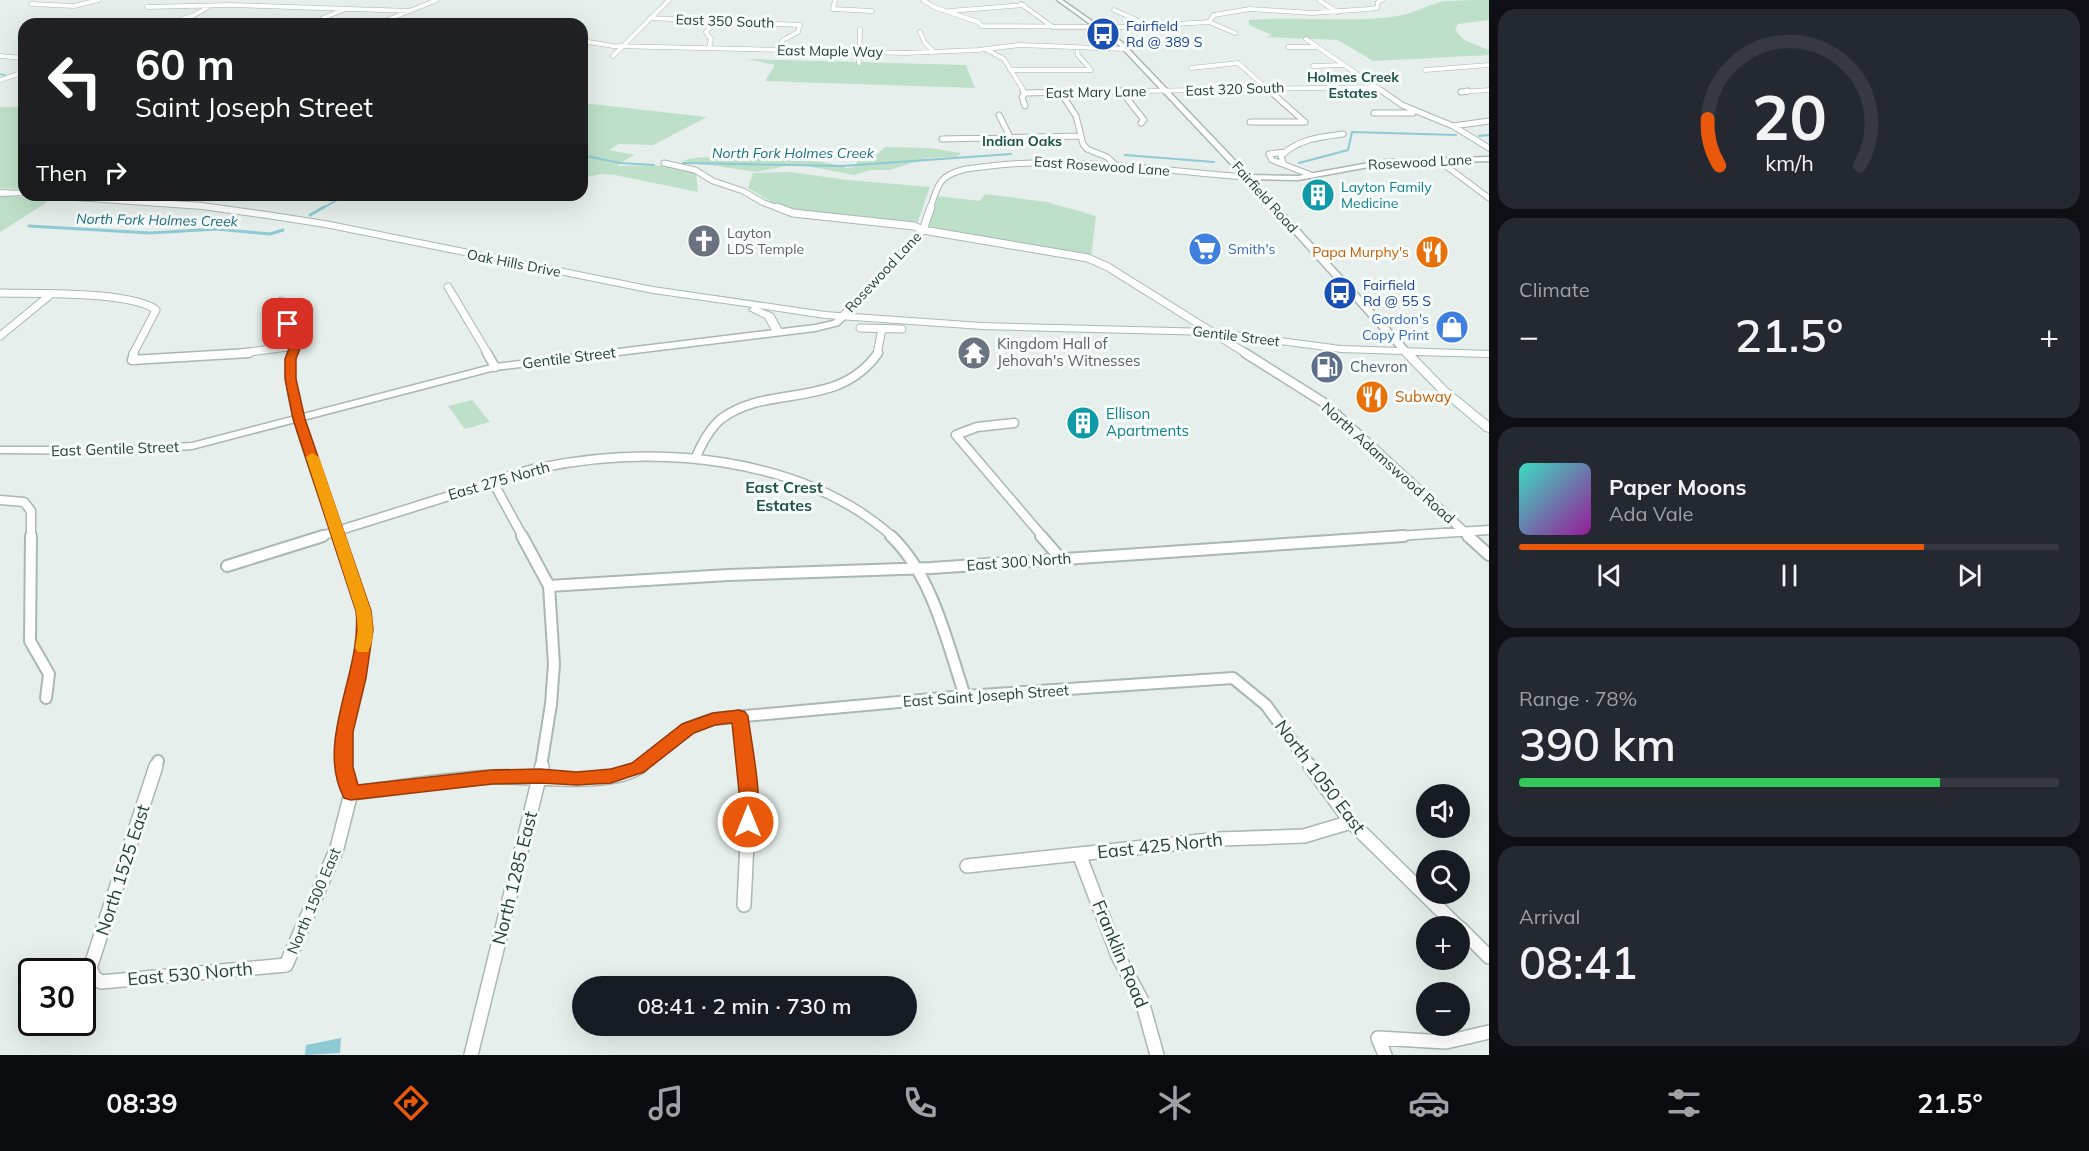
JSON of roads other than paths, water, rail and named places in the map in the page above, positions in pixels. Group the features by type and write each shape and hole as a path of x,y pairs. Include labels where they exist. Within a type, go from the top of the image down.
{"main road":[{"path":"0,193 18,194"},
{"name":"Oak Hills Drive","path":"132,201 202,206 278,217 696,297 842,317 982,326"},
{"path":"696,297 764,312 769,316 778,332"},
{"name":"Gentile Street","path":"982,326 1212,332 1341,349 1489,354"},
{"name":"Fairfield Road","path":"1407,353 1454,400 1489,428"}],"street":[{"path":"31,4 74,6 99,0"},
{"path":"392,18 437,0"},
{"path":"613,56 669,0"},
{"path":"835,0 833,9 872,11"},
{"path":"923,0 934,7 978,22 982,26 1100,27 1209,22 1235,33"},
{"name":"Fairfield Road","path":"1059,0 1100,27 1125,48 1268,199 1407,353"},
{"path":"1319,0 1338,12"},
{"path":"1209,22 1214,15 1236,10 1338,12 1377,8 1378,2 1382,0"},
{"path":"949,11 1022,4 1053,27"},
{"path":"185,18 212,5"},
{"path":"147,7 278,6 410,11"},
{"path":"268,12 278,6"},
{"path":"323,18 347,8"},
{"path":"1114,10 1150,26"},
{"name":"East 350 South","path":"650,18 800,25 798,32 780,44 777,50"},
{"path":"709,48 711,39 706,32 715,21"},
{"path":"859,63 860,29"},
{"path":"920,32 925,43 933,51"},
{"path":"1306,39 1415,112 1453,126 1489,148"},
{"name":"East Maple Way","path":"588,42 623,46 860,52 987,50 1019,45 1125,48"},
{"path":"1287,47 1317,47"},
{"path":"1010,70 1091,70 1078,56 1077,48"},
{"path":"987,50 1004,59 1025,93 1022,97 1026,106"},
{"path":"0,56 18,58"},
{"path":"1191,68 1239,62 1305,122 1250,122"},
{"path":"1313,66 1344,65"},
{"path":"1425,70 1488,65"},
{"path":"0,80 18,74"},
{"name":"East 320 South","path":"1166,91 1376,87"},
{"path":"1461,92 1489,90"},
{"name":"East Mary Lane","path":"1025,93 1166,91"},
{"path":"1121,92 1144,120 1142,123"},
{"path":"1061,93 1076,117 1080,136 1087,149 1107,157 1116,166"},
{"path":"1374,113 1415,112"},
{"path":"999,115 1010,137"},
{"path":"1243,117 1256,127"},
{"path":"1453,126 1489,121"},
{"path":"1283,163 1281,156 1291,145 1343,134"},
{"path":"942,139 1080,136"},
{"path":"1285,152 1269,154 1272,160 1311,175"},
{"name":"Rosewood Lane","path":"1245,177 1298,178 1372,163 1489,159"},
{"path":"1438,160 1489,198"},
{"name":"East Rosewood Lane","path":"960,170 1032,162 1116,166 1245,177"},
{"name":"North Adamswood Road","path":"664,163 695,170 713,181 743,191 764,204 793,213 914,226 923,230 1088,258 1108,267 1323,402 1489,555"},
{"name":"Rosewood Lane","path":"842,317 923,230 938,187 944,178 960,170"},
{"path":"448,286 495,367"},
{"path":"0,293 126,298 147,303 156,310 134,351 132,360 200,357 295,346 281,301"},
{"path":"0,336 50,295"},
{"name":"Gentile Street","path":"299,419 495,367 828,325 836,323 842,317"},
{"path":"860,328 902,329"},
{"path":"696,458 707,433 737,410 825,390 863,370 876,358 882,344 882,329"},
{"name":"North 1500 East","path":"286,965 337,848 351,793 344,767 344,732 358,678 366,630 363,611 299,419 291,379 290,359 295,346"},
{"name":"East Gentile Street","path":"0,450 159,450 217,441 299,419"},
{"path":"1014,423 987,425 956,435 1062,560"},
{"name":"East 275 North","path":"227,566 537,468 577,460 619,456 696,458 731,462 780,474 843,502 873,522 899,544 915,569 937,614 965,696"},
{"path":"493,482 549,586"},
{"path":"0,500 24,502 31,511 30,641 49,674 46,698"},
{"name":"East 300 North","path":"549,586 728,575 915,569 1489,530"},
{"name":"North 1285 East","path":"471,1055 540,776 551,704 554,664 549,586"},
{"name":"East Saint Joseph Street","path":"351,793 492,777 540,776 577,779 611,776 638,768 688,728 713,719 965,696 1233,678"},
{"name":"North 1050 East","path":"1233,678 1266,705 1351,822 1447,916"},
{"path":"739,716 749,801 744,905"},
{"name":"North 1525 East","path":"93,958 158,761"},
{"name":"East 425 North","path":"967,866 1219,839 1305,836 1351,822"},
{"name":"Franklin Road","path":"1078,854 1118,956 1142,1001 1157,1055"},
{"name":"North 1050 East","path":"1470,939 1489,957"},
{"name":"East 530 North","path":"96,978 101,982 286,965"},
{"path":"1384,1055 1378,1038 1446,1042 1489,1032"}],"water":[{"path":"341,1038 340,1053 305,1055 306,1045"}],"waterway":[{"name":"North Fork Holmes Creek","path":"0,74 5,75"},
{"path":"1299,163 1348,150 1352,132 1456,135"},
{"path":"1479,136 1489,135"},
{"name":"North Fork Holmes Creek","path":"683,163 842,166 1011,154"},
{"name":"North Fork Holmes Creek","path":"1125,155 1214,162"},
{"name":"North Fork Holmes Creek","path":"588,156 620,163 654,165"},
{"name":"North Fork Holmes Creek","path":"321,209 335,201"},
{"name":"North Fork Holmes Creek","path":"310,215 324,207"},
{"name":"North Fork Holmes Creek","path":"29,226 150,233 217,229 270,234 283,230"}],"place":[{"name":"Fairfield Rd @ 389 S","path":"1103,34"},
{"name":"Layton Family Medicine","path":"1318,195"},
{"name":"Layton LDS Temple","path":"704,241"},
{"name":"Smith's","path":"1205,249"},
{"name":"Papa Murphy's","path":"1432,252"},
{"name":"Fairfield Rd @ 55 S","path":"1340,293"},
{"name":"Gordon's Copy Print","path":"1452,327"},
{"name":"Kingdom Hall of Jehovah's Witnesses","path":"974,353"},
{"name":"Chevron","path":"1327,367"},
{"name":"Subway","path":"1372,397"},
{"name":"Ellison Apartments","path":"1083,423"}],"district":[{"name":"Holmes Creek Estates","path":"1353,86"},
{"name":"Indian Oaks","path":"1022,141"},
{"name":"East Crest Estates","path":"784,496"}]}
